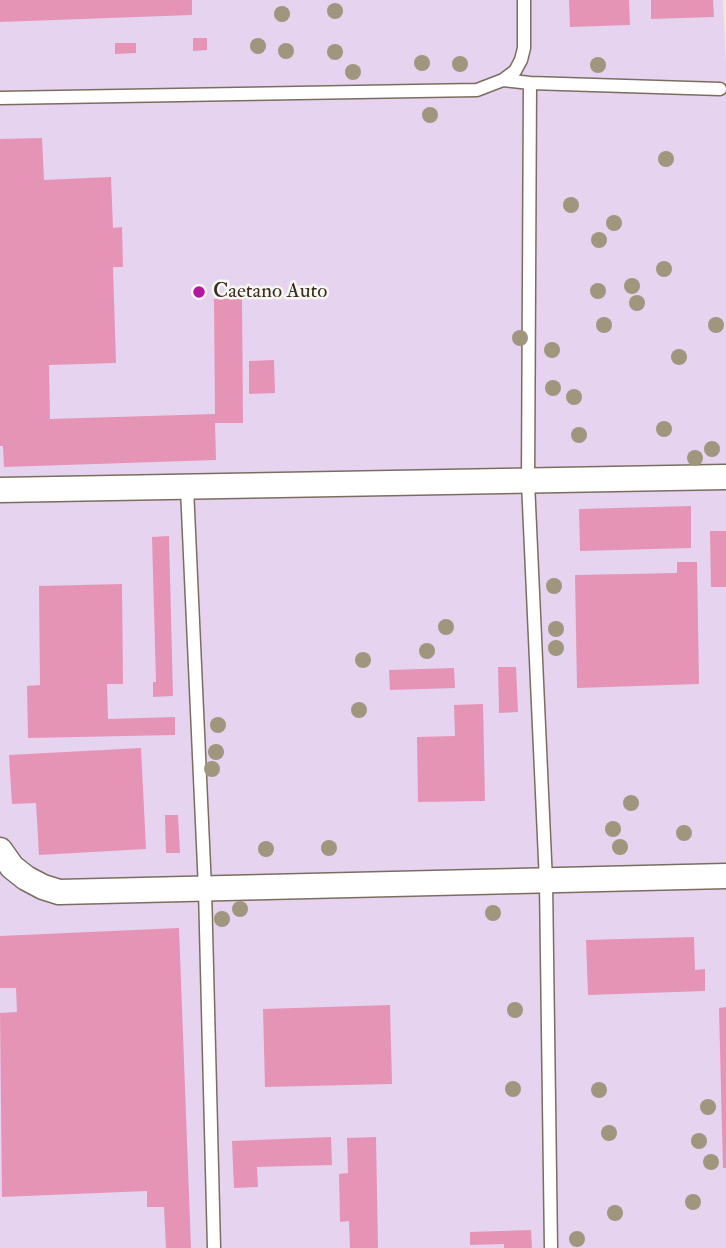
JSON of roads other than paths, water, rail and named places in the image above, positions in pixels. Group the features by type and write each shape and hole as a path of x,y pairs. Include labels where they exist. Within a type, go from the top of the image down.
{"street":[{"path":"0,490 726,477"},
{"path":"0,850 12,867 26,878 59,892 726,876"}],"lane":[{"path":"0,98 477,90 503,80 515,71 521,60 524,48 524,0"},
{"path":"503,80 720,89"},
{"path":"530,83 528,482 546,882 551,1248"},
{"path":"187,488 205,889 214,1248"}],"place":[{"name":"Caetano Auto","path":"199,292"}]}
